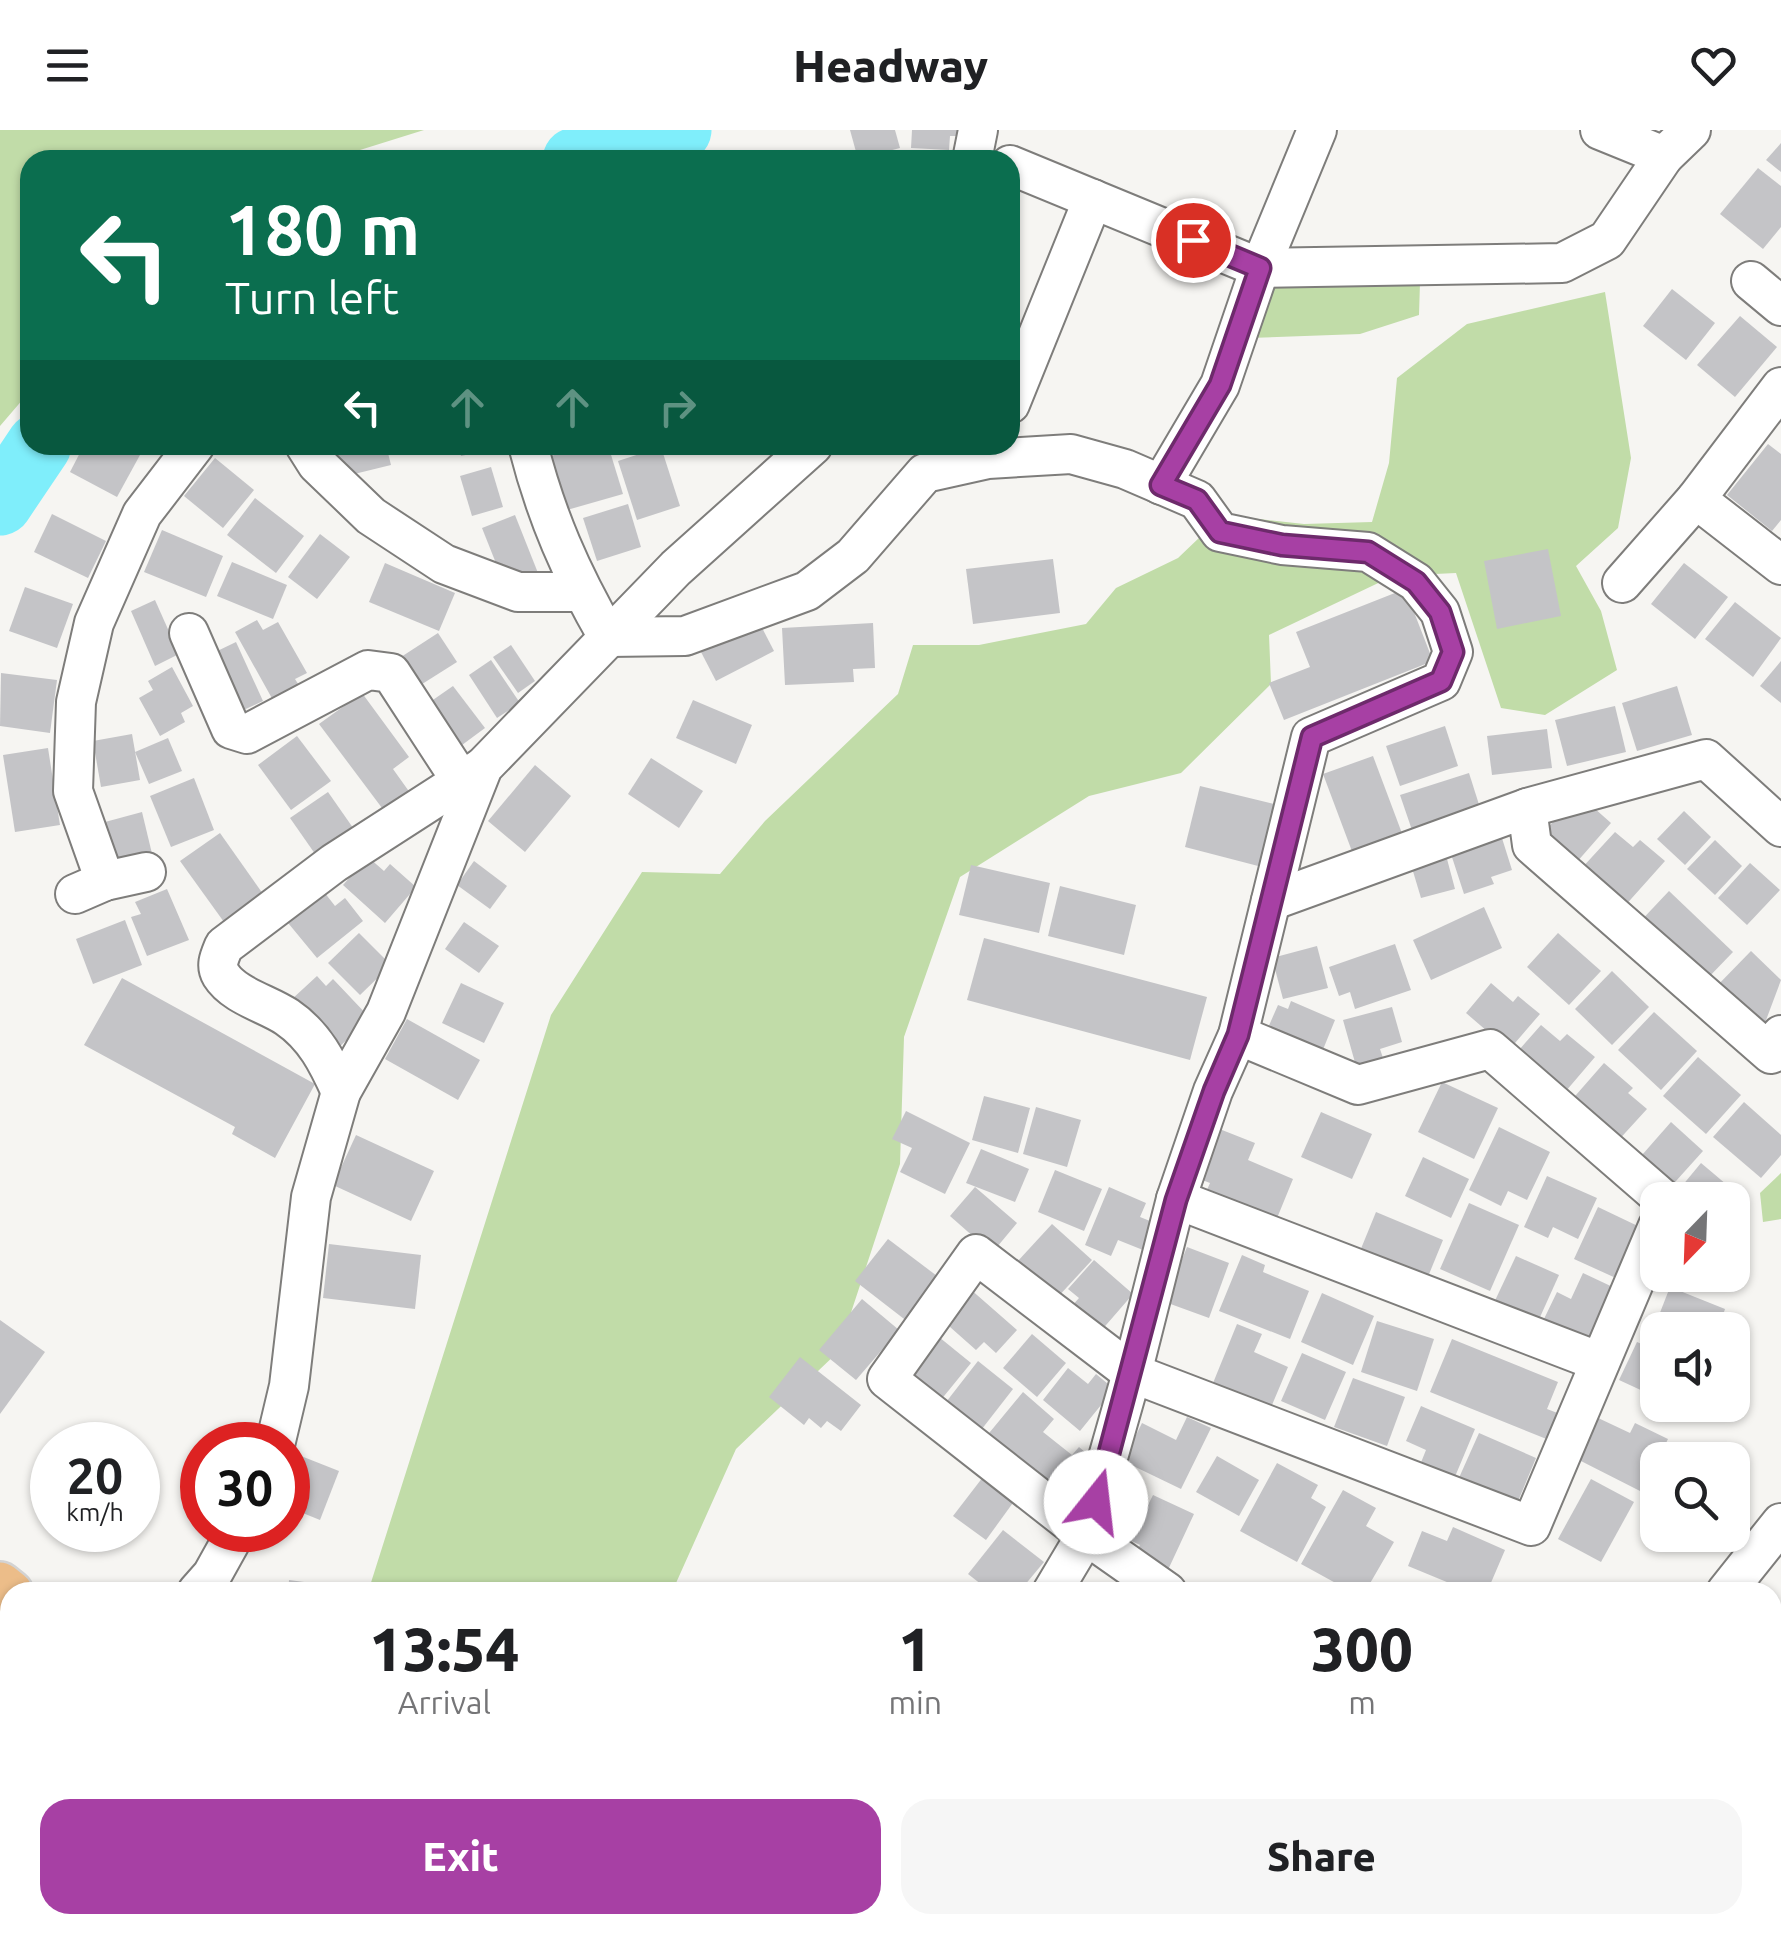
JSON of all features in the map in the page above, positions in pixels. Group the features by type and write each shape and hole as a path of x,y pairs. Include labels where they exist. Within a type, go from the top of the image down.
{"street":[{"path":"1161,485 1220,385 1260,268 1317,130"},
{"path":"1600,130 1664,156"},
{"path":"1020,169 1260,268 1562,263 1607,240 1664,156 1691,130"},
{"path":"1020,379 1092,199"},
{"path":"1751,281 1781,306"},
{"path":"1622,584 1696,499 1781,387"},
{"path":"1020,453 1070,454 1125,469 1197,500 1220,532 1282,545 1368,552 1416,582 1440,612 1453,652 1441,681 1312,737 1238,1035 1176,1200 1086,1535 1058,1582"},
{"path":"146,872 90,888 73,791 76,702 94,624 142,514 187,455"},
{"path":"312,455 371,516 444,564 518,592 582,592"},
{"path":"531,455 552,526 608,637"},
{"path":"341,1092 321,1049 290,1018 230,985 219,972 218,960 224,946 334,863 472,773 676,568 802,455"},
{"path":"608,637 685,636 807,591 853,556 925,474 982,455"},
{"path":"1696,499 1781,565"},
{"path":"189,633 231,729 248,734 368,670 391,673 472,773"},
{"path":"1271,901 1527,808 1706,759 1781,827"},
{"path":"280,1422 289,1386 311,1197 341,1092 386,1012 472,773"},
{"path":"1527,808 1532,845 1771,1054 1781,1035"},
{"path":"1238,1035 1358,1084 1490,1048 1643,1182"},
{"path":"1176,1200 1600,1362"},
{"path":"1153,1582 1086,1535 887,1379 976,1254 1132,1373 1530,1526 1640,1268"},
{"path":"1734,1582 1781,1523"},
{"path":"206,1582 225,1552"}],"green space":[{"path":"0,130 424,130 360,150 20,150 20,403 0,426"},
{"path":"1420,282 1419,315 1360,334 1249,338 1272,284"},
{"path":"1605,292 1631,458 1618,528 1576,566 1601,611 1617,670 1545,715 1501,708 1456,573 1393,576 1269,635 1271,684 1181,773 1089,796 960,877 904,1037 900,1164 838,1352 736,1449 676,1582 371,1582 551,1015 642,872 720,874 765,821 898,694 913,645 979,645 1086,624 1116,588 1178,558 1223,515 1304,524 1372,522 1389,463 1397,378 1467,324"},
{"path":"1781,1173 1781,1219 1763,1222 1760,1193"}],"building":[{"path":"850,130 895,130 900,148 892,150 856,150"},
{"path":"912,130 959,130 959,136 950,136 949,150 911,148"},
{"path":"1781,143 1781,172 1766,160"},
{"path":"1758,168 1781,186 1781,227 1763,249 1720,214"},
{"path":"1672,289 1715,323 1686,360 1643,326"},
{"path":"1740,316 1777,347 1735,397 1697,365"},
{"path":"1768,444 1781,454 1781,520 1772,531 1727,495"},
{"path":"79,455 140,455 117,497 70,472"},
{"path":"336,455 388,455 391,465 342,477"},
{"path":"611,455 623,494 567,510 551,456"},
{"path":"636,455 664,455 680,506 637,520 618,461"},
{"path":"215,458 254,490 223,528 184,496"},
{"path":"491,467 503,507 472,516 460,476"},
{"path":"255,498 304,536 276,573 227,535"},
{"path":"628,504 641,547 597,561 583,518"},
{"path":"52,514 106,541 88,578 34,552"},
{"path":"515,515 538,573 505,586 482,528"},
{"path":"162,530 223,556 206,597 144,572"},
{"path":"320,534 350,557 317,599 288,577"},
{"path":"1548,549 1561,616 1497,629 1484,561"},
{"path":"1053,559 1060,613 973,624 966,569"},
{"path":"232,562 287,585 273,619 217,596"},
{"path":"385,563 455,593 439,631 369,602"},
{"path":"1684,563 1728,597 1695,639 1651,604"},
{"path":"25,587 73,604 57,648 9,631"},
{"path":"1405,589 1433,661 1284,720 1269,683 1310,667 1296,632"},
{"path":"155,600 179,654 155,666 131,611"},
{"path":"1735,602 1781,638 1753,677 1705,639"},
{"path":"257,620 263,630 278,622 307,673 295,679 300,687 274,702 235,632"},
{"path":"759,622 774,651 716,681 701,652"},
{"path":"873,623 875,668 853,669 854,682 785,685 782,628"},
{"path":"438,633 457,662 419,686 401,657"},
{"path":"236,642 263,701 235,714 207,656"},
{"path":"511,645 535,681 518,693 493,657"},
{"path":"491,660 520,703 497,718 469,675"},
{"path":"1781,661 1781,703 1760,686"},
{"path":"172,667 193,706 181,713 185,722 160,736 139,698 153,690 148,681"},
{"path":"1,673 57,680 50,733 0,726"},
{"path":"453,686 485,728 462,745 430,702"},
{"path":"1677,686 1692,735 1637,751 1622,703"},
{"path":"362,693 409,757 393,769 413,797 388,816 319,724"},
{"path":"693,700 752,725 736,764 676,738"},
{"path":"1615,706 1626,752 1567,766 1555,720"},
{"path":"1445,726 1458,766 1400,786 1386,746"},
{"path":"1547,729 1552,768 1492,775 1487,736"},
{"path":"132,734 140,780 101,787 93,741"},
{"path":"297,736 331,781 291,810 258,765"},
{"path":"168,738 182,771 149,784 135,752"},
{"path":"48,748 60,825 15,832 3,755"},
{"path":"1373,756 1403,836 1353,854 1323,774"},
{"path":"651,758 703,791 679,828 628,794"},
{"path":"535,765 571,796 525,852 488,821"},
{"path":"1469,773 1482,814 1414,836 1400,795"},
{"path":"194,778 214,830 171,847 150,796"},
{"path":"1200,786 1278,805 1262,867 1185,847"},
{"path":"328,792 358,835 320,861 290,818"},
{"path":"1585,800 1611,823 1576,863 1542,834 1563,811 1570,817"},
{"path":"1684,811 1711,837 1685,865 1657,839"},
{"path":"142,812 154,862 118,871 105,822"},
{"path":"1615,832 1633,847 1640,840 1665,861 1623,908 1580,870"},
{"path":"220,833 268,901 229,929 180,861"},
{"path":"1501,835 1512,870 1491,877 1494,884 1464,894 1450,851"},
{"path":"1715,840 1742,866 1715,895 1687,869"},
{"path":"368,857 384,871 390,864 416,887 385,923 343,885"},
{"path":"1447,859 1455,889 1421,898 1412,868"},
{"path":"474,861 507,886 490,909 457,885"},
{"path":"1750,863 1780,890 1747,925 1718,898"},
{"path":"971,865 1050,883 1039,933 959,915"},
{"path":"1060,886 1136,905 1124,955 1048,936"},
{"path":"321,888 335,906 345,898 363,921 317,958 284,918"},
{"path":"167,889 189,940 147,956 131,917 141,914 135,902"},
{"path":"1669,891 1733,952 1705,981 1636,926"},
{"path":"1484,907 1502,948 1431,980 1413,940"},
{"path":"125,920 142,965 93,984 76,939"},
{"path":"464,922 499,946 479,973 445,949"},
{"path":"359,933 391,965 360,995 328,963"},
{"path":"1558,933 1601,971 1569,1005 1527,967"},
{"path":"984,938 1207,997 1190,1060 967,1000"},
{"path":"1395,944 1411,990 1355,1009 1350,992 1339,996 1329,967"},
{"path":"1317,946 1328,988 1283,999 1272,958"},
{"path":"1751,951 1781,980 1762,1031 1712,991"},
{"path":"1612,971 1649,1007 1612,1045 1575,1009"},
{"path":"317,976 326,986 333,979 370,1018 337,1049 291,1000"},
{"path":"122,978 315,1084 275,1158 232,1134 235,1127 84,1045"},
{"path":"461,983 504,1003 484,1043 442,1023"},
{"path":"1491,983 1513,1002 1518,996 1540,1014 1509,1050 1466,1013"},
{"path":"1291,1001 1335,1020 1322,1052 1267,1030 1278,1005 1288,1009"},
{"path":"1392,1007 1402,1042 1380,1049 1383,1058 1356,1066 1343,1020"},
{"path":"1654,1012 1697,1051 1661,1090 1618,1050"},
{"path":"407,1019 480,1060 458,1100 385,1059"},
{"path":"1541,1025 1560,1041 1567,1034 1595,1057 1560,1098 1512,1058"},
{"path":"1698,1057 1741,1095 1706,1134 1663,1096"},
{"path":"1604,1063 1633,1088 1628,1093 1647,1109 1615,1144 1569,1103"},
{"path":"1442,1082 1498,1108 1474,1159 1418,1132"},
{"path":"984,1096 1030,1108 1018,1153 972,1140"},
{"path":"1744,1102 1781,1135 1781,1155 1761,1178 1713,1137"},
{"path":"1036,1107 1081,1120 1067,1167 1023,1154"},
{"path":"906,1111 970,1143 945,1194 900,1172 912,1148 892,1139"},
{"path":"1321,1112 1372,1134 1352,1179 1301,1157"},
{"path":"1671,1122 1703,1151 1675,1182 1657,1182 1635,1163"},
{"path":"1499,1127 1550,1152 1527,1200 1508,1191 1501,1206 1469,1190"},
{"path":"1217,1128 1255,1143 1248,1160 1293,1179 1273,1228 1203,1199 1210,1183 1197,1178"},
{"path":"356,1135 434,1171 411,1221 333,1185"},
{"path":"981,1149 1029,1169 1015,1202 966,1183"},
{"path":"1423,1157 1469,1179 1451,1218 1405,1196"},
{"path":"1701,1163 1724,1182 1685,1182"},
{"path":"1055,1170 1102,1189 1084,1231 1038,1212"},
{"path":"1547,1176 1597,1198 1578,1239 1553,1227 1548,1238 1524,1227"},
{"path":"975,1187 1017,1223 992,1253 950,1216"},
{"path":"1109,1187 1146,1203 1140,1217 1155,1223 1143,1250 1118,1240 1111,1256 1085,1245"},
{"path":"1469,1203 1519,1225 1490,1291 1440,1269"},
{"path":"1598,1207 1640,1227 1618,1279 1574,1259"},
{"path":"1376,1212 1443,1240 1425,1284 1358,1256"},
{"path":"1052,1224 1092,1260 1056,1299 1017,1262"},
{"path":"888,1239 941,1279 908,1322 855,1281"},
{"path":"329,1244 421,1255 415,1309 323,1298"},
{"path":"1187,1247 1229,1263 1209,1318 1165,1302"},
{"path":"1242,1255 1265,1265 1263,1272 1309,1291 1290,1339 1219,1311"},
{"path":"1516,1256 1559,1275 1536,1326 1492,1307"},
{"path":"1094,1260 1133,1294 1100,1332 1071,1307 1079,1298 1068,1289"},
{"path":"1583,1273 1617,1289 1592,1344 1543,1321 1557,1292 1571,1299"},
{"path":"969,1288 1017,1330 996,1353 984,1342 976,1350 941,1319"},
{"path":"1668,1292 1682,1292 1725,1309 1724,1312 1660,1312"},
{"path":"1322,1293 1374,1316 1353,1365 1301,1342"},
{"path":"862,1299 899,1330 856,1380 819,1350"},
{"path":"0,1320 45,1352 0,1414"},
{"path":"1377,1321 1434,1339 1417,1391 1361,1372"},
{"path":"1237,1324 1262,1334 1254,1352 1288,1367 1269,1412 1211,1388"},
{"path":"934,1333 971,1363 940,1401 903,1371"},
{"path":"1032,1334 1066,1363 1037,1397 1003,1368"},
{"path":"1452,1339 1558,1382 1547,1409 1560,1414 1549,1440 1430,1392"},
{"path":"1637,1342 1640,1343 1640,1390 1619,1380"},
{"path":"1302,1353 1346,1372 1325,1420 1281,1401"},
{"path":"800,1357 861,1405 841,1431 827,1421 821,1428 809,1418 804,1425 769,1397"},
{"path":"978,1361 1013,1389 978,1434 943,1406"},
{"path":"1068,1368 1088,1384 1096,1374 1114,1389 1080,1431 1043,1400"},
{"path":"1353,1378 1405,1397 1387,1446 1334,1427"},
{"path":"1023,1392 1054,1419 1043,1432 1072,1455 1079,1447 1098,1463 1064,1504 985,1438"},
{"path":"1421,1406 1475,1429 1454,1479 1420,1465 1426,1450 1406,1441"},
{"path":"1187,1417 1211,1428 1181,1489 1123,1461 1142,1423 1176,1440"},
{"path":"1596,1417 1630,1433 1635,1423 1668,1439 1640,1442 1640,1491 1575,1458"},
{"path":"1479,1433 1536,1458 1516,1506 1458,1480"},
{"path":"1217,1456 1259,1480 1239,1516 1196,1492"},
{"path":"310,1460 339,1471 320,1520 310,1516"},
{"path":"1277,1463 1318,1485 1311,1498 1326,1507 1297,1562 1240,1531"},
{"path":"983,1477 1015,1500 986,1540 953,1516"},
{"path":"1591,1479 1634,1502 1601,1562 1558,1539"},
{"path":"1343,1490 1376,1508 1366,1526 1394,1542 1371,1582 1334,1582 1301,1564"},
{"path":"1153,1495 1194,1514 1167,1572 1134,1556 1140,1545 1119,1535 1136,1499 1148,1505"},
{"path":"1453,1527 1505,1550 1491,1582 1447,1582 1408,1566 1422,1531 1447,1541"},
{"path":"1003,1530 1044,1562 1027,1582 978,1582 968,1574"}],"waterway":[{"path":"610,150 679,130"},
{"path":"0,503 32,455"}],"route":[{"path":"1096,1502 1176,1200 1238,1035 1312,737 1441,681 1453,652 1440,612 1416,582 1368,552 1282,545 1220,532 1197,500 1161,485 1220,385 1260,268 1193,240"}]}
